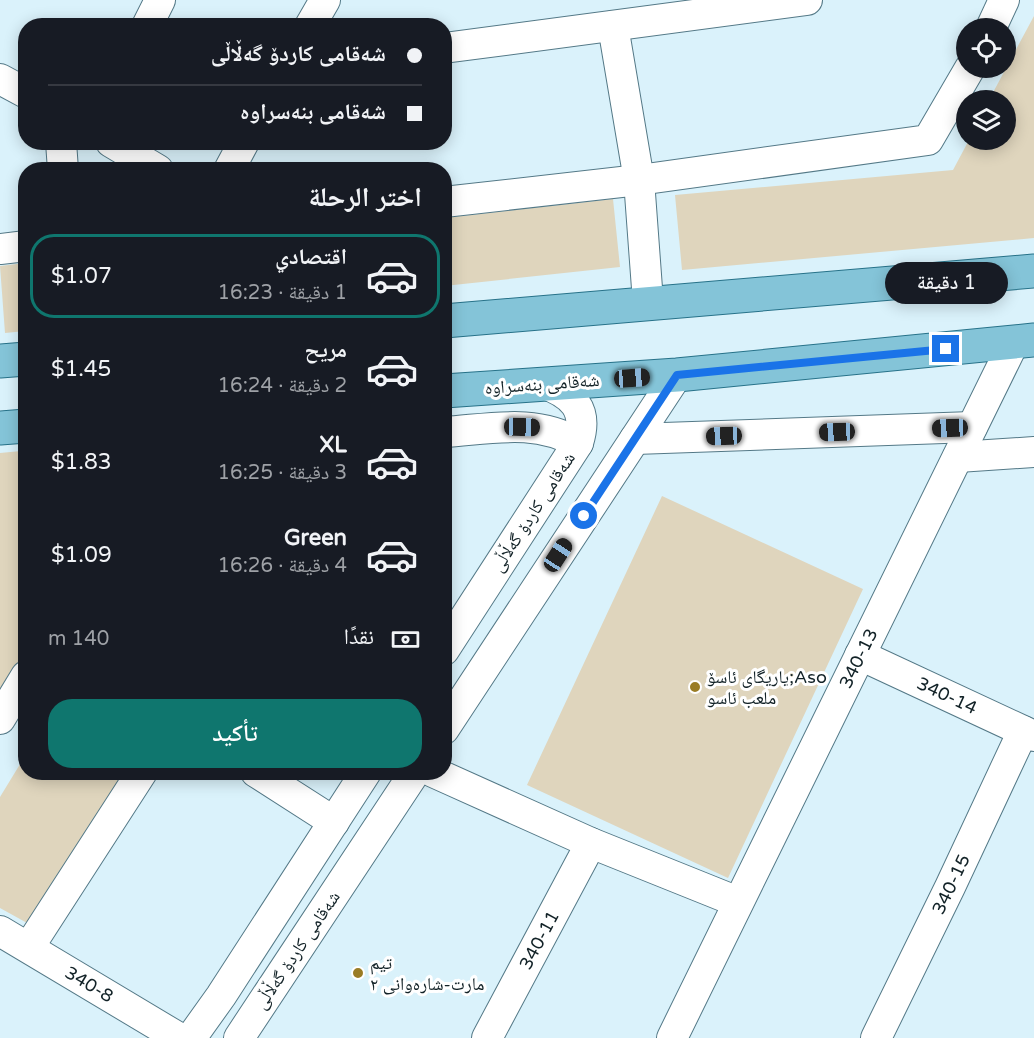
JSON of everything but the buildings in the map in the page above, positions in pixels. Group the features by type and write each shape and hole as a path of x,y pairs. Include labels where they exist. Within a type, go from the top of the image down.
{"main road":[{"path":"452,320 1034,271"},
{"name":"شەقامی بنەسراوە","path":"452,391 677,375 1024,341"},
{"path":"0,361 18,359"},
{"path":"0,429 18,427"}],"street":[{"path":"151,18 160,0"},
{"path":"315,18 325,0"},
{"path":"452,47 807,0"},
{"path":"996,18 1004,0"},
{"path":"613,26 639,180 648,302"},
{"path":"452,201 639,180 928,140 964,78"},
{"path":"0,79 18,89"},
{"path":"0,102 18,110"},
{"path":"124,150 145,162"},
{"path":"0,249 18,247"},
{"name":"340-13","path":"672,1038 972,427 1024,341"},
{"path":"452,717 677,375"},
{"name":"شەقامی کاردۆ گەڵاڵی","path":"452,638 578,443 582,429 582,414 573,400 560,390 543,383"},
{"path":"452,432 537,427 578,443"},
{"path":"634,439 972,427"},
{"path":"0,429 18,440"},
{"path":"958,457 1034,452"},
{"name":"340-14","path":"860,655 1029,733"},
{"path":"0,719 18,689"},
{"name":"340-15","path":"876,1038 1029,733"},
{"path":"29,947 137,780"},
{"path":"268,780 334,822"},
{"name":"شەقامی کاردۆ گەڵاڵی","path":"190,1038 221,996 361,780"},
{"name":"شەقامی کاردۆ گەڵاڵی","path":"246,1027 410,780"},
{"path":"451,780 591,843 738,902"},
{"name":"340-11","path":"487,1038 591,843"},
{"name":"340-8","path":"0,931 179,1038"},
{"path":"221,996 246,1027"}],"shaded area":[{"path":"1034,16 1034,238 682,270 675,195 953,170 964,150 1016,150 1016,90 994,90 1001,78 1016,78 1016,50"},
{"path":"613,199 620,267 452,285 452,217"},
{"path":"18,264 18,332 5,333 0,266"},
{"path":"18,451 18,697 0,728 0,453"},
{"name":"یاریگای ئاسۆ;Aso ملعب ئاسو","path":"662,496 863,589 728,878 527,785"},
{"path":"18,767 18,780 150,780 47,934 0,908 0,797"}],"place":[{"name":"یاریگای ئاسۆ;Aso ملعب ئاسو","path":"695,687"},
{"name":"تیم مارت-شارەوانی ٢","path":"358,973"}],"route":[{"path":"584,516 677,375 946,349"}]}
